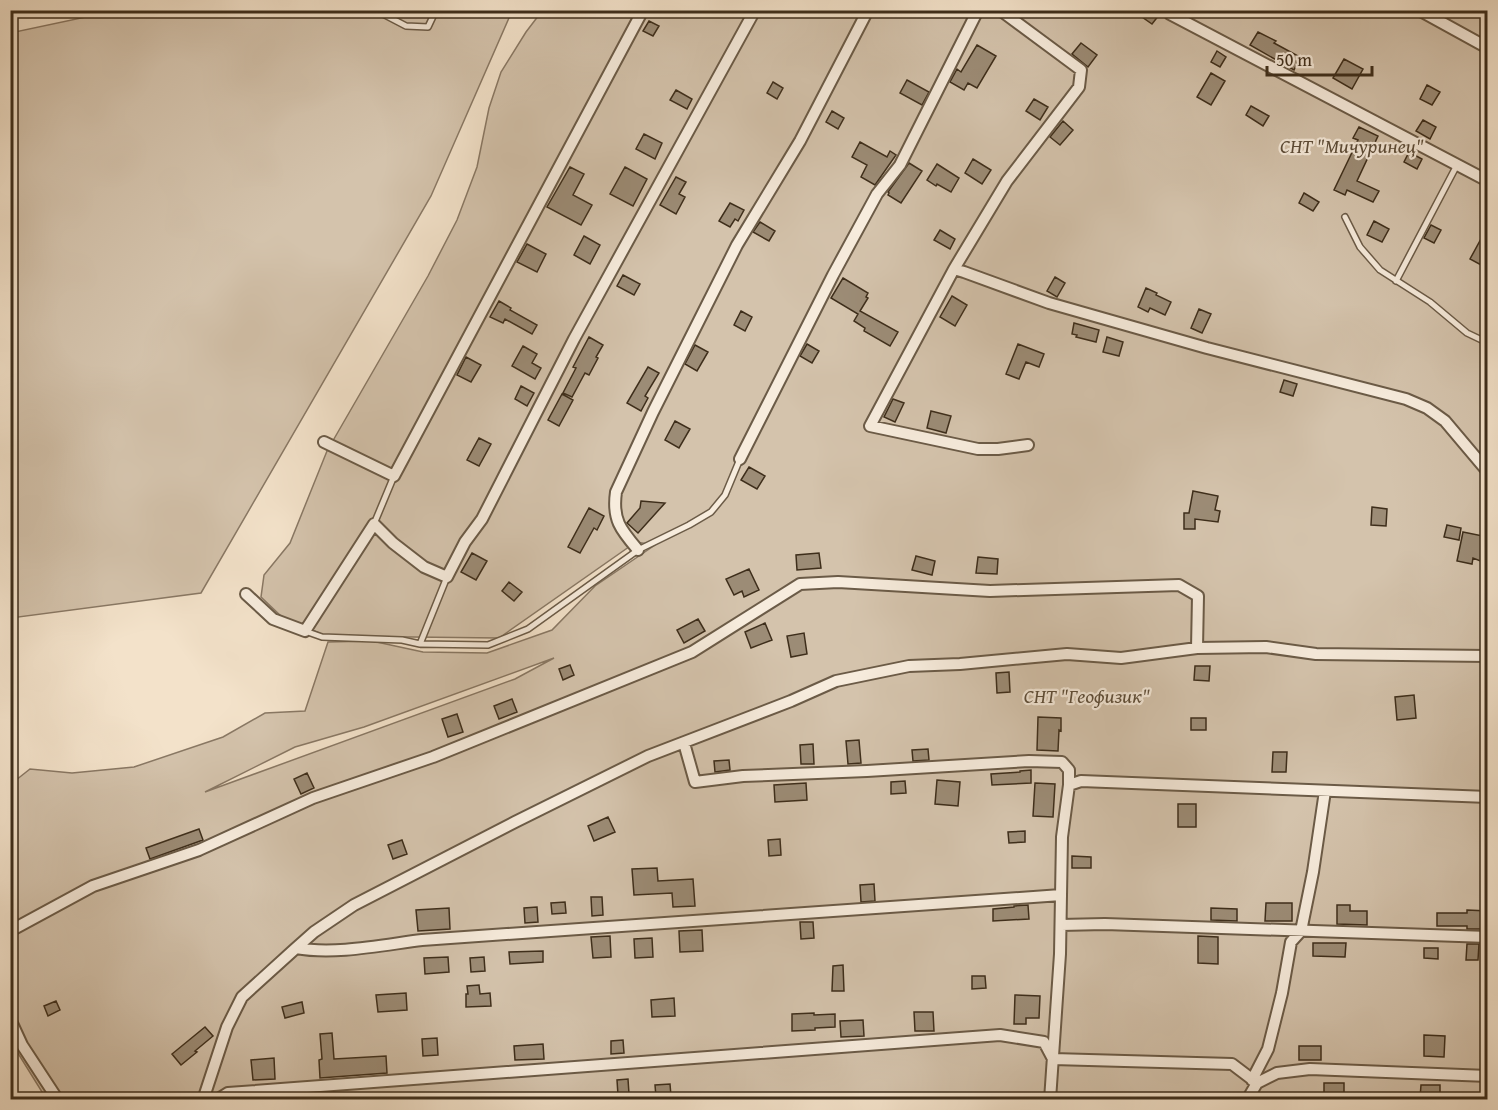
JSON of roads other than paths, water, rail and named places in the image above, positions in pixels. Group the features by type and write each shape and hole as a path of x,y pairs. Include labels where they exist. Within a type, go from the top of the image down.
{"street":[{"path":"324,442 394,476 643,10"},
{"path":"246,594 273,619 305,631 374,524 393,543 424,567 447,577 465,542 482,519 574,339 755,10"},
{"path":"638,550 621,530 614,506 616,492 653,412 737,245 800,141 868,10"},
{"path":"740,459 833,275 877,194 900,165 978,10"},
{"path":"1000,10 1081,70 1079,87 1007,181 954,269 870,426 978,449 1028,445"},
{"path":"1167,10 1170,14 1488,181"},
{"path":"1419,10 1486,42"},
{"path":"954,269 1060,307 1207,348 1406,399 1426,408 1445,421 1488,472"},
{"path":"10,931 93,886 199,850 313,798 433,757 692,652 800,584 838,582 990,591 1179,585 1198,596 1197,648"},
{"path":"203,1100 227,1027 242,997 314,932 354,905 648,756 791,701 836,681 909,666 960,664 1067,654 1121,658 1197,648 1266,647 1316,654 1488,656"},
{"path":"684,742 695,782 743,776 1029,761 1062,762 1069,770 1069,785 1062,837 1060,954 1050,1100"},
{"path":"1069,785 1081,781 1488,797"},
{"path":"1247,1100 1268,1049 1282,993 1291,942 1301,931 1313,872 1325,791"},
{"path":"296,948 309,951 360,948 422,940 1061,895"},
{"path":"1060,925 1105,924 1488,937"},
{"path":"10,1019 22,1046 58,1100"},
{"path":"217,1100 228,1094 1000,1035 1044,1042 1053,1059"},
{"path":"1053,1059 1232,1064 1255,1082"},
{"path":"1255,1082 1277,1073 1311,1069 1488,1076"}],"lane":[{"path":"381,10 383,14 406,26 428,27 436,10"},
{"path":"1396,281 1457,165"},
{"path":"1345,217 1360,248 1380,270 1430,302 1467,333 1488,342"},
{"path":"305,631 322,637 402,640 420,644 488,645 528,629 638,550 690,525 711,512 724,495 740,459"},
{"path":"374,524 394,476"},
{"path":"420,644 447,577"}],"park label":[{"name":"СНТ \"Мичуринец\"","path":"1352,146"},
{"name":"СНТ \"Геофизик\"","path":"1087,696"}]}
